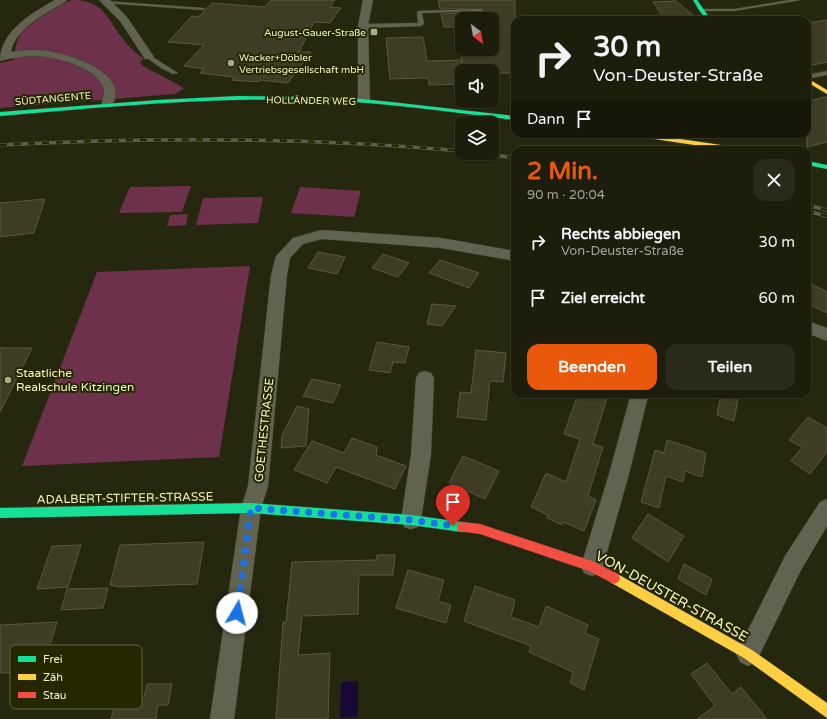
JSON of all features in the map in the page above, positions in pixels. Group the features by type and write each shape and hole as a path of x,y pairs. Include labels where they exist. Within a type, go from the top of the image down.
{"main road":[{"path":"695,0 707,16"},
{"path":"811,82 827,92"},
{"name":"HOLLÄNDER WEG","path":"107,105 185,100 317,98 364,101 511,118"},
{"name":"SÜDTANGENTE","path":"0,114 107,105"},
{"path":"661,138 714,146"},
{"path":"811,164 827,167"},
{"name":"ADALBERT-STIFTER-STRASSE","path":"0,513 251,508"},
{"name":"VON-DEUSTER-STRASSE","path":"251,508 411,520 480,529 592,566 748,654 827,711"}],"street":[{"path":"62,0 53,5 13,36 8,43 3,58 46,53 59,55 81,63 96,72 108,85 110,91 107,105"},
{"path":"364,101 363,26 368,0"},
{"path":"105,1 126,21 140,46 149,57"},
{"name":"GOETHESTRASSE","path":"222,719 251,508 258,486 279,274 283,256 298,242 322,234 441,243 511,255"},
{"path":"811,329 827,336"},
{"path":"411,520 421,454 425,378"},
{"path":"592,566 619,474 638,398"},
{"path":"748,654 793,563 827,508"}],"lane":[{"path":"702,10 734,10 799,0"},
{"path":"105,1 203,9"},
{"path":"363,26 421,24 419,12 480,10"},
{"path":"149,57 175,73"},
{"path":"811,76 827,73"}],"shaded area":[{"path":"72,0 84,1 93,4 100,9 128,45 144,59 140,62 143,66 184,88 175,94 0,108 0,63 14,60 17,41 24,31 44,15 60,5"},
{"path":"191,186 182,212 119,213 130,187"},
{"path":"300,187 361,191 354,217 291,213"},
{"path":"263,197 258,223 196,225 203,198"},
{"path":"188,214 186,225 167,226 170,215"},
{"path":"250,266 219,457 22,466 97,272"},
{"path":"358,681 358,717 340,718 341,682"}],"building":[{"path":"271,0 335,0 330,7 341,8 330,23 314,22 299,52 311,52 288,83 260,80 258,82 232,80 234,77 200,73 204,69 184,66 204,45 168,42 192,16 198,17 212,3 265,7"},
{"path":"438,0 515,0 515,16 511,16 511,73 499,73 499,64 463,64 462,61 462,64 455,64 455,84 429,85 428,78 390,79 386,38 423,37 427,61 462,60 461,56 499,56 499,12 482,12 483,9 440,9"},
{"path":"676,1 694,16 663,16 653,2"},
{"path":"455,13 455,27 444,27 441,14"},
{"path":"827,20 827,62 811,65 811,22"},
{"path":"827,97 827,142 807,146 807,138 811,138 811,101"},
{"path":"45,199 34,233 0,237 0,203"},
{"path":"318,252 345,257 337,274 308,268"},
{"path":"383,254 409,263 398,277 372,268"},
{"path":"440,260 479,273 469,288 429,273"},
{"path":"811,284 827,292 827,313 811,305"},
{"path":"432,304 456,306 442,326 427,324"},
{"path":"377,342 409,347 405,363 393,362 390,373 369,370"},
{"name":"Staatliche Realschule Kitzingen","path":"0,348 32,348 0,412"},
{"path":"476,350 506,353 503,382 490,381 486,420 457,417 460,392 471,393"},
{"path":"312,379 341,385 333,403 303,396"},
{"path":"577,398 607,398 593,444 603,447 588,496 596,500 584,531 563,522 562,525 547,518 548,515 531,507 546,473 566,482 580,439 564,434"},
{"path":"720,398 738,398 734,421 717,415"},
{"path":"297,406 309,409 306,446 281,448 282,435"},
{"path":"808,417 827,428 827,452 810,474 791,461 802,447 789,440"},
{"path":"352,438 377,447 376,455 406,466 395,489 336,467 327,483 294,470 312,441 344,453"},
{"path":"667,440 706,453 702,477 685,471 683,482 666,476 659,508 641,502 655,450 664,453"},
{"path":"463,456 499,471 485,499 449,483"},
{"path":"648,514 684,536 668,562 632,538"},
{"path":"204,542 197,584 119,587 110,585 120,545"},
{"path":"81,545 68,587 37,589 52,546"},
{"path":"377,555 395,555 393,575 359,575 358,614 302,616 298,655 330,653 328,719 276,719 283,622 286,622 292,562 376,560"},
{"path":"684,564 712,579 706,595 678,579"},
{"path":"408,570 444,580 438,601 451,605 446,623 396,608"},
{"path":"475,586 515,600 511,617 539,627 546,606 588,625 585,633 599,639 584,690 570,683 573,672 529,652 531,646 464,621"},
{"path":"108,588 103,608 61,610 67,589"},
{"path":"57,622 50,645 10,645 10,673 0,673 0,625"},
{"path":"707,663 732,694 741,687 767,719 697,719 715,706 691,674"},
{"path":"147,684 172,684 168,705 158,705 156,719 111,719 114,709 142,709 142,698 144,698"}],"railway":[{"path":"0,145 58,142 231,140 347,143 455,150"},
{"path":"499,156 511,157"},
{"path":"811,206 827,210"},
{"path":"811,212 827,216"}],"traffic: fast":[{"path":"695,0 706,16"},
{"path":"0,114 198,99 277,97 366,101 511,118"},
{"path":"811,164 827,167"},
{"path":"0,513 251,508 411,520 462,527"}],"traffic: slow":[{"path":"811,82 827,92"},
{"path":"661,138 714,146"},
{"path":"614,578 748,654 827,711"}],"traffic: jam":[{"path":"462,527 480,529 592,566 614,578"}],"place":[{"name":"August-Gauer-Straße","path":"374,32"},
{"name":"Wacker+Döbler Vertriebsgesellschaft mbH","path":"231,63"},
{"name":"Staatliche Realschule Kitzingen","path":"8,380"}],"route":[{"path":"237,613 251,508 411,520 453,526"}]}
